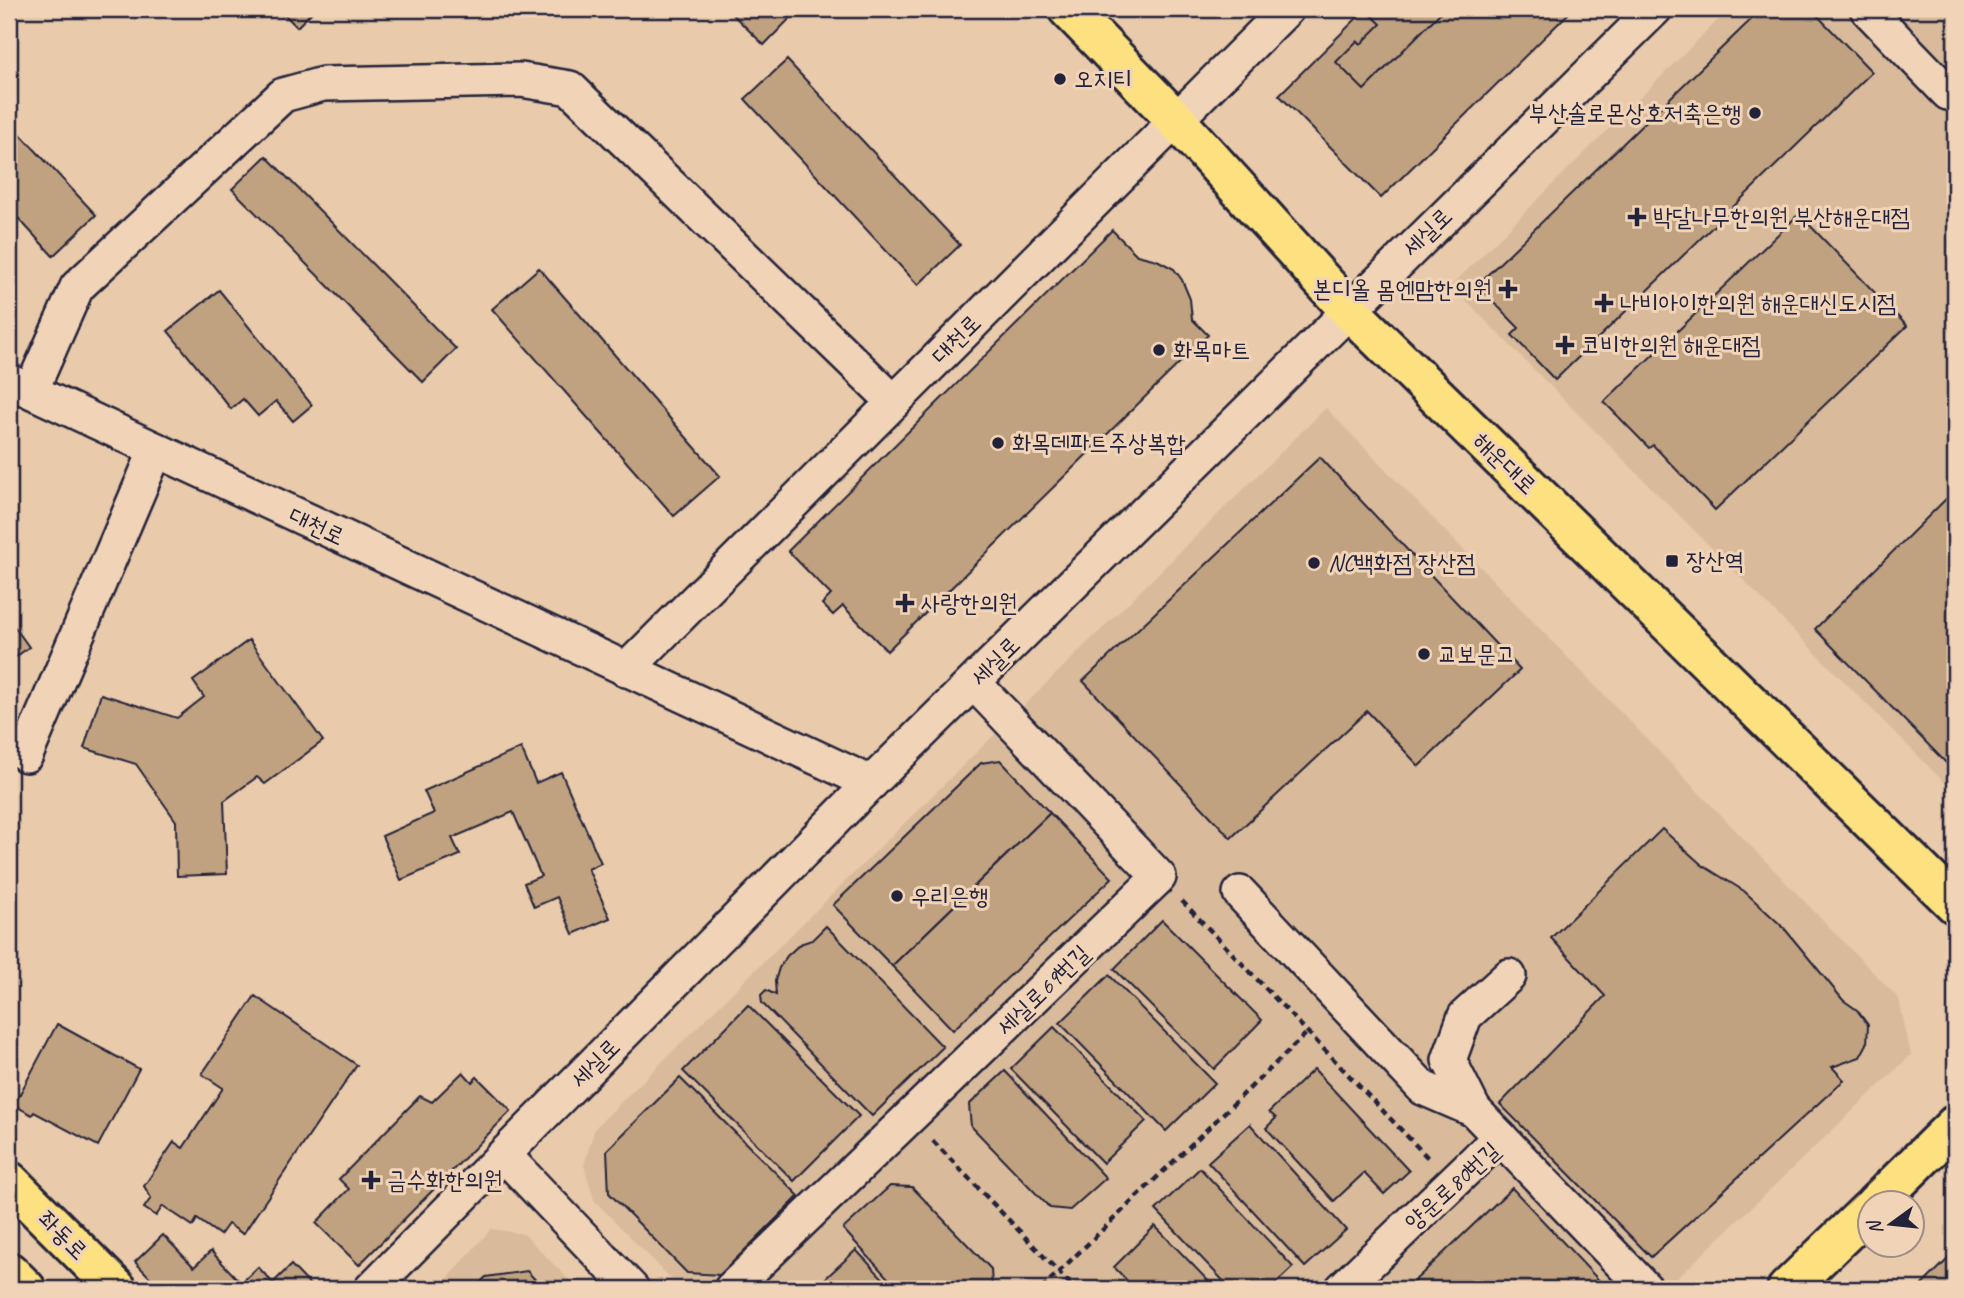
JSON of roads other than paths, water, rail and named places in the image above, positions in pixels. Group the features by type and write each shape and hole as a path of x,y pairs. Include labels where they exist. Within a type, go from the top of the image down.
{"main road":[{"name":"해운대로","path":"1068,9 1175,119 1348,309 1955,904"},
{"path":"1888,1190 1955,1125"},
{"name":"좌동로","path":"9,1181 117,1289"},
{"path":"1787,1289 1856,1222"},
{"path":"9,1272 26,1289"}],"street":[{"name":"대천로","path":"626,670 1287,9"},
{"name":"세실로","path":"371,1289 871,783 1348,309 1655,9"},
{"path":"1867,9 1948,93 1955,86"},
{"path":"20,386 77,287 283,95 323,84 521,80 570,88 894,402"},
{"name":"대천로","path":"20,386 871,783"},
{"path":"26,755 156,450"},
{"name":"세실로69번길","path":"731,1289 1160,877 974,683"},
{"path":"1240,893 1423,1088 1474,1110"},
{"path":"1500,1137 1474,1110 1449,1060 1465,1016 1509,976"},
{"name":"양운로80번길","path":"1342,1289 1500,1137 1646,1289"},
{"path":"504,1155 632,1289"}],"place":[{"name":"오지티","path":"1060,79"},
{"name":"부산솔로몬상호저축은행","path":"1755,113"},
{"name":"박달나무한의원 부산해운대점","path":"1637,217"},
{"name":"본디올 몸엔맘한의원","path":"1508,289"},
{"name":"나비아이한의원 해운대신도시점","path":"1604,303"},
{"name":"코비한의원 해운대점","path":"1565,345"},
{"name":"화목마트","path":"1159,350"},
{"name":"화목데파트주상복합","path":"998,443"},
{"name":"장산역","path":"1672,561"},
{"name":"NC백화점 장산점","path":"1314,563"},
{"name":"사랑한의원","path":"905,603"},
{"name":"교보문고","path":"1424,654"},
{"name":"우리은행","path":"897,896"},
{"name":"금수화한의원","path":"371,1180"}]}
